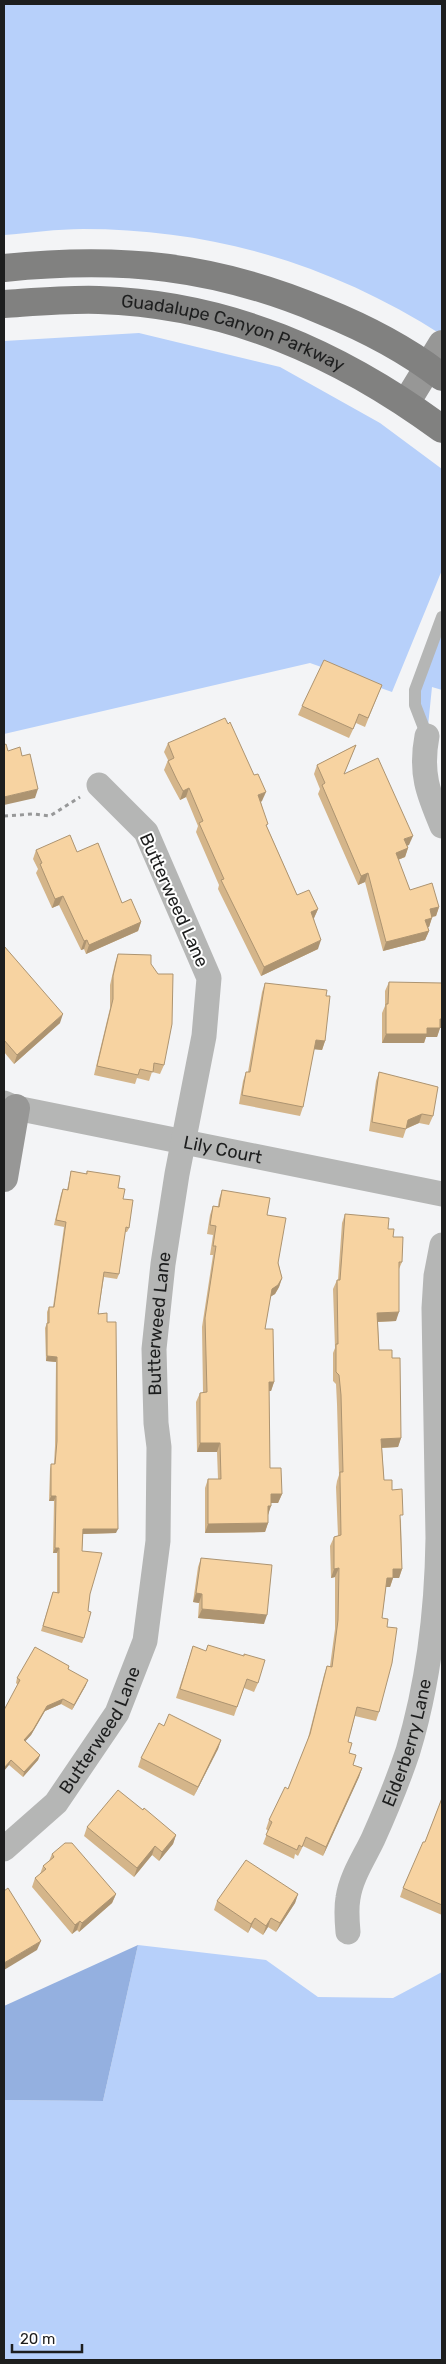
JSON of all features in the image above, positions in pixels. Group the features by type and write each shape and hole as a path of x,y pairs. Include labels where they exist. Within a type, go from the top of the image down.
{"main road":[{"path":"4,268 63,262 122,263 164,266 213,274 286,296 332,315 384,339 436,372"},
{"name":"Guadalupe Canyon Parkway","path":"4,304 73,300 116,301 168,307 226,320 275,335 323,355 406,403 442,429"}],"street":[{"path":"406,403 436,372 442,344"},
{"path":"427,736 424,768 425,784 442,826"},
{"name":"Butterweed Lane","path":"4,1849 56,1803 117,1713 145,1641 158,1542 159,1447 156,1423 154,1349 163,1264 204,1036 209,978 146,832 99,785"},
{"path":"4,1178 10,1106"},
{"name":"Lily Court","path":"10,1106 442,1194"},
{"name":"Elderberry Lane","path":"348,1932 348,1897 359,1867 384,1815 407,1752 422,1694 431,1647 438,1538 434,1308 436,1276 442,1245"}],"lane":[{"path":"427,736 415,705 415,690 442,617"}],"path":[{"path":"4,816 33,814 50,816 99,785"}],"shaded area":[{"path":"4,4 442,4 442,335 401,310 358,289 315,271 271,256 225,244 179,236 132,231 83,229 4,235"},
{"path":"139,333 280,367 380,423 442,469 442,570 392,692 310,663 4,734 4,341"},
{"path":"442,617 442,690 432,687 427,736 415,690"},
{"path":"138,1945 266,1960 318,1997 393,1998 442,1972 442,2360 4,2360 4,2100 103,2101"},
{"path":"138,1945 103,2101 4,2100 4,2006"}],"building":[{"path":"324,660 382,685 368,718 359,714 353,729 302,706"},
{"path":"225,718 228,724 230,722 254,775 258,774 266,792 258,795 268,824 266,825 297,895 309,890 318,909 311,912 321,940 264,967 221,880 224,879 199,823 203,821 189,788 183,791 168,761 174,758 168,743"},
{"path":"6,744 8,751 20,747 22,756 30,754 38,789 4,797 4,745"},
{"path":"356,745 344,774 378,758 413,836 404,839 408,848 396,853 410,890 432,883 439,907 430,909 432,918 425,920 429,931 386,942 368,873 361,876 322,785 325,783 317,765"},
{"path":"70,835 77,852 98,843 122,903 131,899 141,922 89,945 87,940 84,941 63,896 55,899 36,850"},
{"path":"4,946 63,1014 17,1055 4,1040"},
{"path":"118,954 151,955 151,964 158,974 173,974 172,1024 164,1065 154,1063 153,1072 140,1069 138,1075 97,1066 113,999 113,976"},
{"path":"389,982 442,983 442,1019 440,1019 440,1028 427,1028 427,1034 386,1034 386,1004 388,1004"},
{"path":"265,983 327,990 326,996 330,996 325,1041 316,1040 303,1107 242,1095 246,1072 250,1072"},
{"path":"379,1072 438,1087 433,1116 422,1114 408,1120 406,1129 372,1122"},
{"path":"71,1171 87,1174 87,1171 120,1176 118,1188 125,1189 123,1199 133,1200 129,1228 126,1227 119,1274 104,1272 98,1314 107,1313 107,1322 116,1322 118,1529 83,1529 82,1551 102,1553 90,1594 88,1611 91,1612 84,1638 43,1626 53,1592 59,1593 59,1548 55,1548 56,1496 51,1496 51,1464 55,1464 57,1441 57,1357 47,1356 47,1323 49,1323 49,1307 54,1307 66,1222 56,1220 63,1189 68,1190"},
{"path":"222,1190 270,1198 267,1215 286,1218 278,1263 282,1278 278,1285 272,1289 265,1329 273,1329 274,1382 269,1382 270,1468 281,1468 282,1494 271,1494 271,1506 268,1506 268,1523 208,1524 208,1479 221,1479 220,1443 200,1443 200,1393 207,1392 205,1318 216,1246 213,1246 216,1226 210,1225 213,1206 219,1207"},
{"path":"345,1214 389,1218 388,1229 394,1229 393,1237 403,1237 402,1262 399,1262 399,1312 377,1313 379,1350 392,1350 392,1358 400,1358 401,1438 381,1439 384,1480 392,1480 392,1490 402,1489 403,1515 400,1515 402,1569 393,1569 393,1578 387,1578 382,1618 388,1619 387,1627 397,1628 392,1663 379,1712 357,1707 348,1742 352,1743 349,1753 356,1755 353,1765 362,1768 326,1847 306,1837 302,1847 299,1845 297,1850 266,1835 272,1822 269,1820 285,1787 288,1789 310,1734 327,1666 332,1667 338,1620 339,1568 334,1569 334,1537 341,1535 340,1472 343,1472 341,1395 339,1375 336,1372 336,1344 338,1344 337,1280 340,1280"},
{"path":"201,1558 272,1565 267,1615 202,1609 202,1594 196,1593"},
{"path":"208,1645 265,1660 258,1683 247,1679 237,1707 180,1689 193,1646 206,1651"},
{"path":"35,1647 69,1666 68,1669 88,1680 74,1705 63,1699 47,1706 33,1730 24,1740 40,1755 24,1772 11,1760 4,1768 4,1710 20,1680 17,1678"},
{"path":"169,1714 221,1740 198,1787 141,1758 159,1723 164,1726"},
{"path":"118,1790 143,1810 144,1808 176,1835 162,1852 155,1846 137,1868 87,1827"},
{"path":"442,1798 442,1905 403,1888 423,1842 425,1842"},
{"path":"65,1843 72,1843 116,1894 82,1923 80,1921 75,1925 35,1878 46,1869 43,1866 54,1857 52,1854"},
{"path":"246,1860 298,1894 280,1923 271,1918 266,1926 255,1918 251,1924 217,1901"},
{"path":"8,1888 41,1941 4,1963 4,1891"}]}
